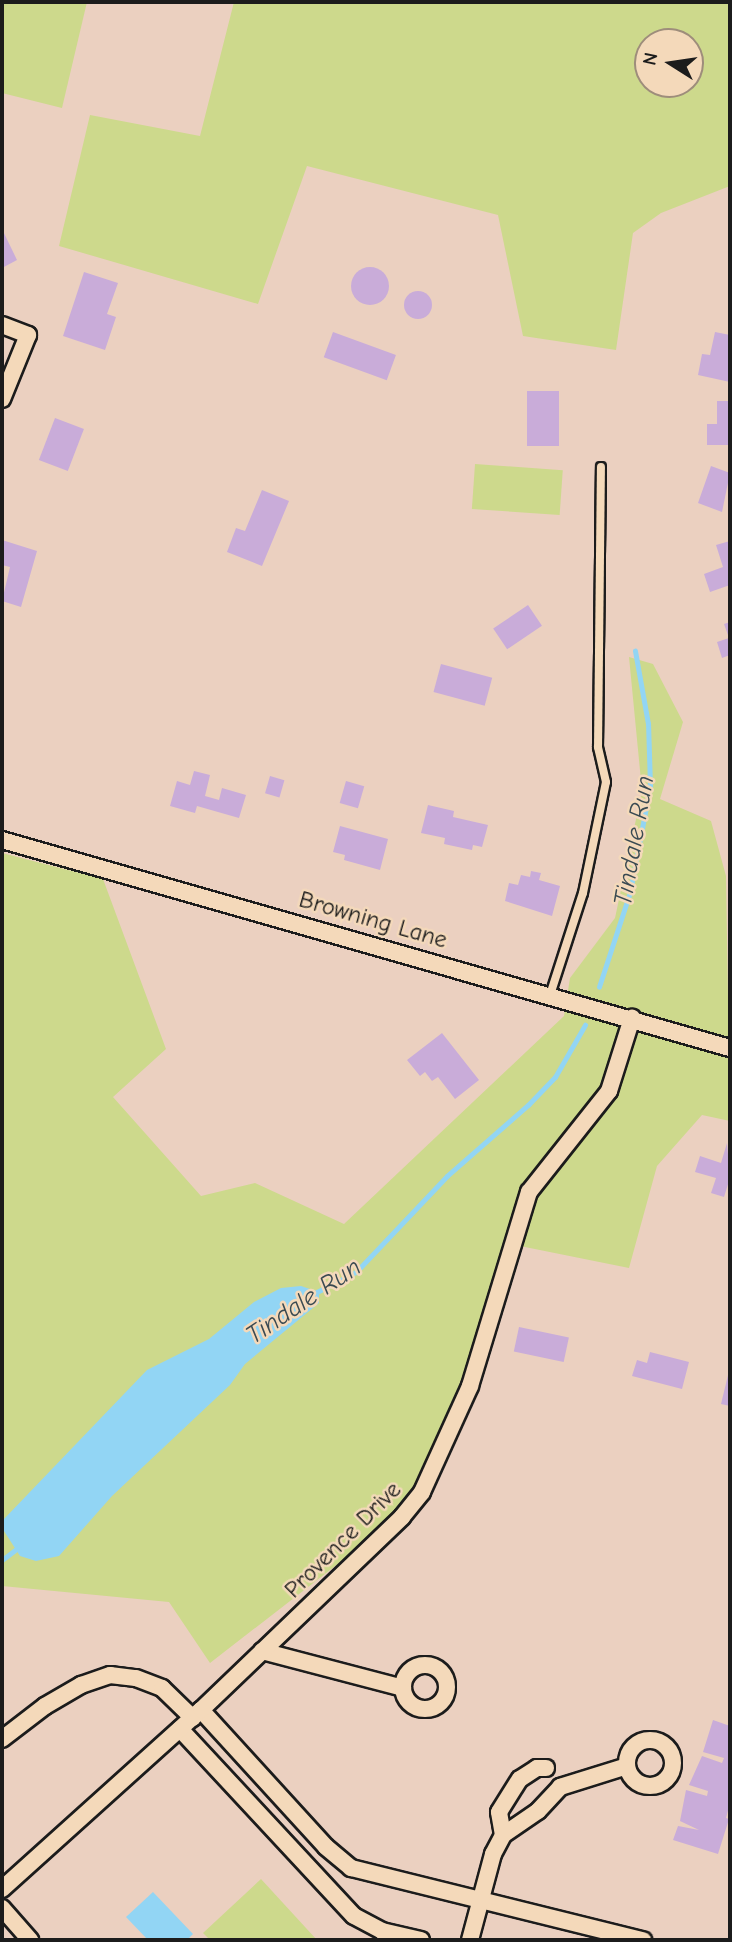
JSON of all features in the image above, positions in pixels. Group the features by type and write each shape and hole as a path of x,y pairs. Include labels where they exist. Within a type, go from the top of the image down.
{"street":[{"path":"2,326 28,335 2,399"},
{"name":"Browning Lane","path":"2,839 730,1048"},
{"name":"Provence Drive","path":"2,1889 197,1714 402,1517 422,1492 470,1386 529,1192 609,1091 632,1018"},
{"path":"262,1651 403,1688"},
{"path":"2,1739 54,1700 110,1675 162,1688 197,1714 326,1847 351,1868 480,1902 643,1940"},
{"path":"180,1729 354,1916 382,1931 421,1940"},
{"path":"503,1835 538,1811 560,1787 627,1766"},
{"path":"470,1940 503,1835 499,1812 520,1779 537,1768 546,1768"},
{"path":"2,1908 30,1940"}],"lane":[{"path":"550,995 583,893 606,782 598,747 601,467"}],"green space":[{"path":"2,2 87,2 62,108 2,93"},
{"path":"234,2 730,2 730,186 661,213 633,233 616,350 523,336 498,215 307,166 258,304 59,246 90,115 200,136"},
{"path":"475,464 563,470 560,515 472,509"},
{"path":"629,657 653,664 683,722 660,799 711,821 726,876 730,1121 702,1115 657,1166 629,1268 510,1244 419,1501 210,1663 169,1602 2,1586 2,853 103,879 166,1049 113,1097 201,1196 255,1183 344,1224 564,1016 570,978 615,918 642,791"},
{"path":"261,1879 317,1940 210,1940 203,1933"}],"water":[{"path":"301,1286 319,1292 319,1303 245,1364 230,1385 112,1496 59,1556 36,1561 20,1556 4,1531 4,1519 147,1370 209,1339 254,1302 281,1288"},
{"path":"153,1892 193,1934 187,1940 148,1940 126,1917"}],"building":[{"path":"2,229 17,260 2,268"},
{"path":"370,267 383,273 389,286 383,299 370,305 357,299 351,286 357,273"},
{"path":"84,272 118,283 107,314 116,317 105,350 63,336"},
{"path":"418,291 428,295 432,305 428,315 418,319 408,315 404,305 408,295"},
{"path":"333,332 396,355 387,380 324,357"},
{"path":"715,332 730,335 730,382 698,375 702,354 710,355"},
{"path":"527,391 559,391 559,446 527,446"},
{"path":"717,401 730,401 730,445 707,445 707,424 717,424"},
{"path":"55,418 84,429 68,471 39,460"},
{"path":"711,466 730,473 722,512 698,503"},
{"path":"262,490 289,501 262,566 227,552 236,528 245,531"},
{"path":"2,540 37,551 21,607 2,601 10,567 2,565"},
{"path":"730,541 730,585 710,592 704,574 723,567 716,545"},
{"path":"528,605 542,626 507,649 493,628"},
{"path":"730,622 730,655 722,658 717,642 729,638 724,624"},
{"path":"441,664 492,678 485,706 433,692"},
{"path":"194,771 210,775 205,796 219,800 222,788 246,795 239,818 197,806 195,813 170,806 177,781 190,785"},
{"path":"270,776 284,780 279,797 265,793"},
{"path":"346,781 364,786 358,808 340,803"},
{"path":"428,805 454,811 453,817 488,825 482,847 473,845 472,850 444,844 445,838 421,833"},
{"path":"340,826 388,839 380,870 344,860 345,855 333,852"},
{"path":"531,871 541,873 539,880 560,886 552,916 505,901 509,883 518,885 521,875 530,877"},
{"path":"442,1033 479,1080 455,1099 438,1077 432,1081 425,1072 420,1076 407,1060"},
{"path":"727,1143 730,1178 724,1197 711,1193 716,1178 695,1172 700,1156 721,1163"},
{"path":"519,1327 569,1338 564,1362 514,1351"},
{"path":"650,1352 689,1362 682,1389 632,1376 637,1360 647,1363"},
{"path":"730,1371 730,1406 721,1404"},
{"path":"713,1720 730,1726 730,1803 726,1818 729,1819 718,1854 673,1840 678,1826 699,1830 680,1821 686,1790 707,1796 708,1791 689,1785 702,1756 722,1763 724,1758 703,1752"}],"waterway":[{"name":"Tindale Run","path":"599,987 630,892 650,786 648,724 635,651"},
{"name":"Tindale Run","path":"313,1294 356,1272 447,1176 528,1105 555,1077 585,1025"},
{"name":"Tindale Run","path":"2,1560 18,1548"}]}
